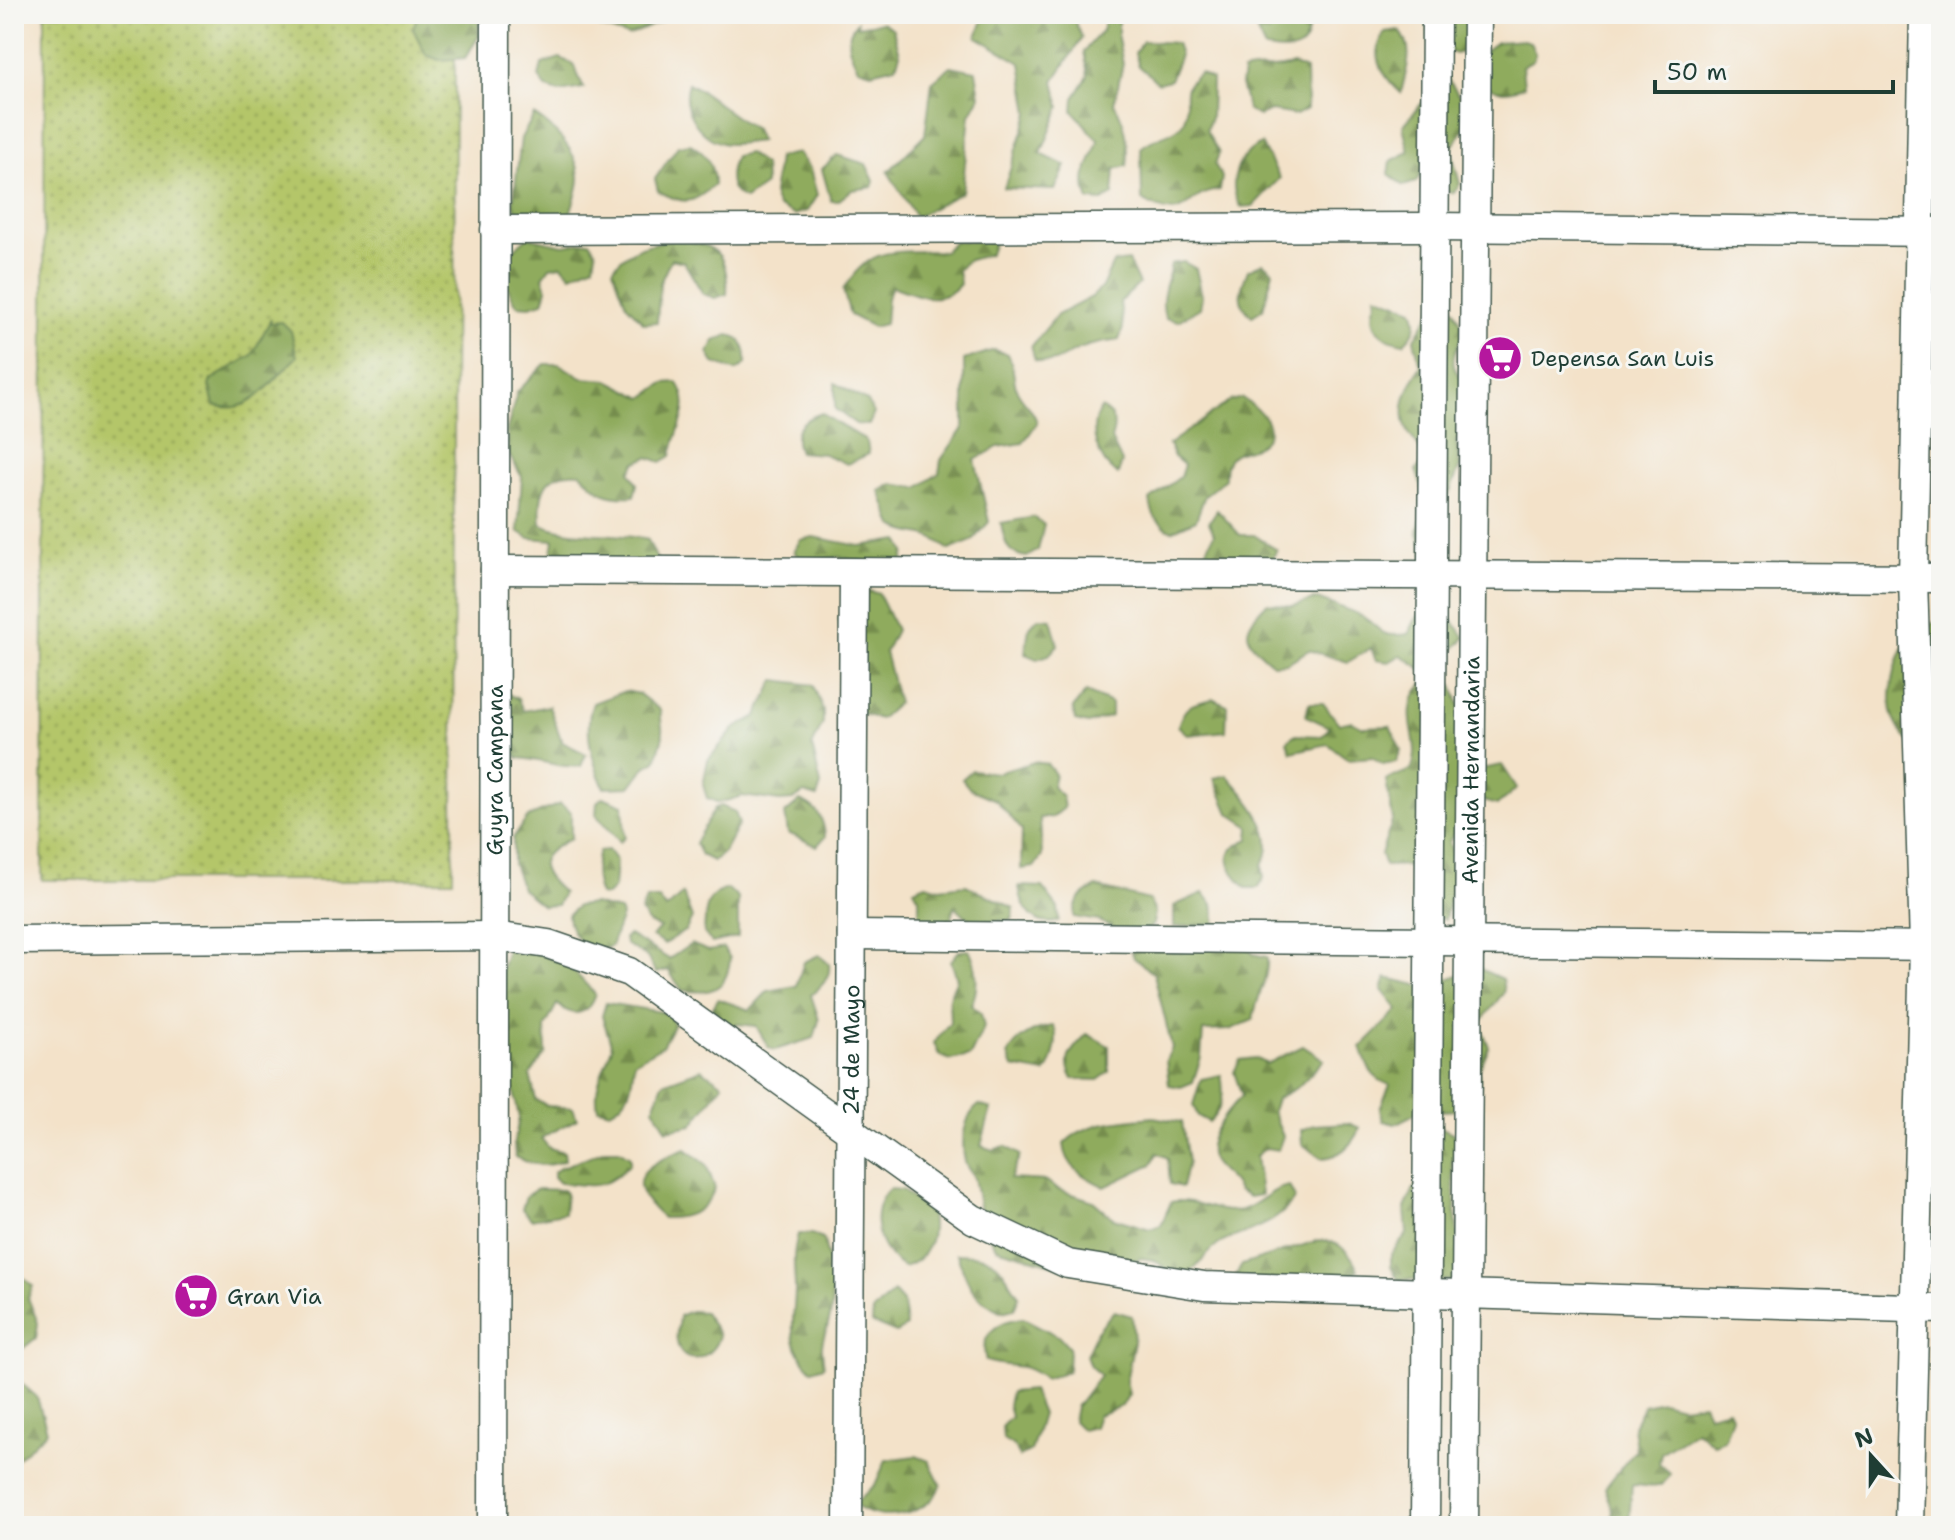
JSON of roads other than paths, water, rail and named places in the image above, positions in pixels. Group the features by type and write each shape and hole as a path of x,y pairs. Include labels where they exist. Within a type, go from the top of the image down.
{"street":[{"name":"Guyra Campana","path":"493,1526 496,14"},
{"name":"Avenida Hernandaria","path":"1425,1526 1436,14"},
{"name":"Avenida Hernandaria","path":"1464,1526 1477,14"},
{"path":"1909,1526 1927,1309 1933,946 1913,578 1930,232 1924,14"},
{"path":"495,230 1475,227 1930,232"},
{"path":"495,570 1941,578"},
{"name":"24 de Mayo","path":"848,1526 853,1130 854,573"},
{"path":"852,935 1933,946"},
{"path":"14,940 494,936 548,944 629,972 973,1219 1068,1264 1204,1286 1927,1309"}],"place":[{"name":"Depensa San Luis","path":"1500,358"},
{"name":"Gran Via","path":"196,1296"}]}
